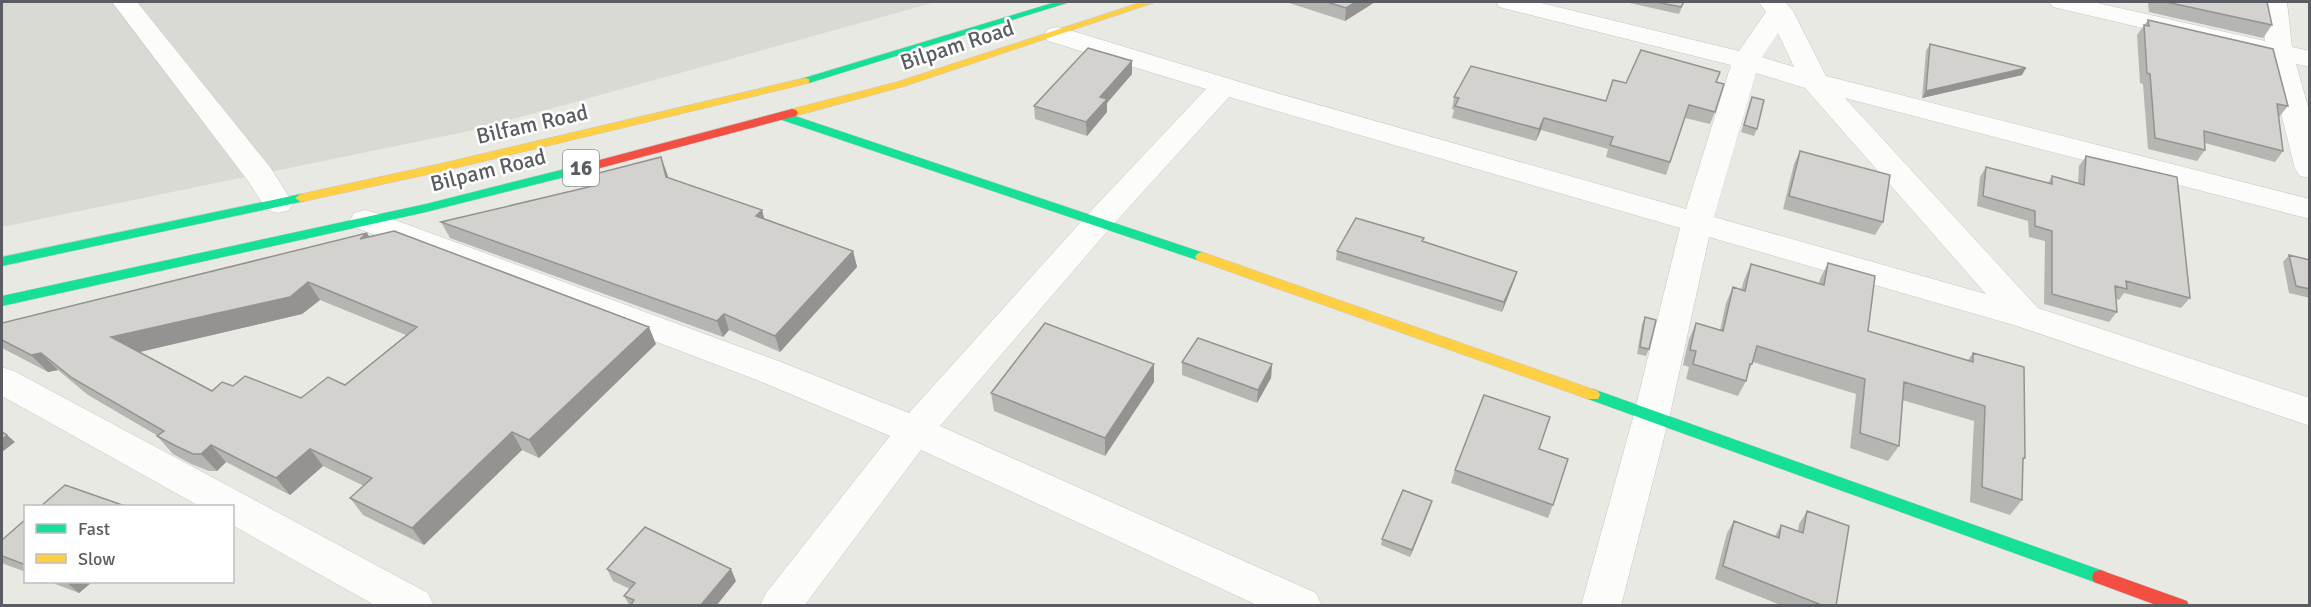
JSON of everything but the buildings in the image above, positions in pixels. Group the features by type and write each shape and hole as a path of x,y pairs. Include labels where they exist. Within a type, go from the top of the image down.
{"main road":[{"name":"Bilfam Road","path":"2,262 278,203 795,84 1065,2"},
{"name":"Bilpam Road","path":"2,302 426,208 783,116 901,84 1057,35 1151,2"},
{"path":"783,116 1100,220 1652,414 2181,606"}],"street":[{"path":"124,2 259,174 278,203"},
{"path":"1508,2 1746,61 1815,82 2310,209"},
{"path":"2062,2 2310,59"},
{"path":"2275,2 2279,52 2310,169"},
{"path":"1601,606 1652,414 1697,223 1746,61 1776,6"},
{"path":"1776,6 1815,82 2026,317"},
{"path":"1057,35 2026,317 2310,412"},
{"path":"780,606 915,430 1100,220 1224,85"},
{"path":"365,220 769,371 915,430 1302,606"},
{"path":"2,380 230,505"},
{"path":"234,507 414,606"}],"shaded area":[{"path":"2,2 936,2 474,130 2,227"}],"traffic: fast":[{"path":"805,81 1065,2"},
{"path":"783,116 1202,257"},
{"path":"2,301 426,208 585,168"},
{"path":"2,262 301,198"},
{"path":"1593,395 2100,577"}],"traffic: slow":[{"path":"792,113 901,84 1151,2"},
{"path":"301,198 439,168 805,81"},
{"path":"1202,257 1593,395"}],"traffic: jam":[{"path":"585,168 792,113"},
{"path":"2100,577 2181,606"}]}
